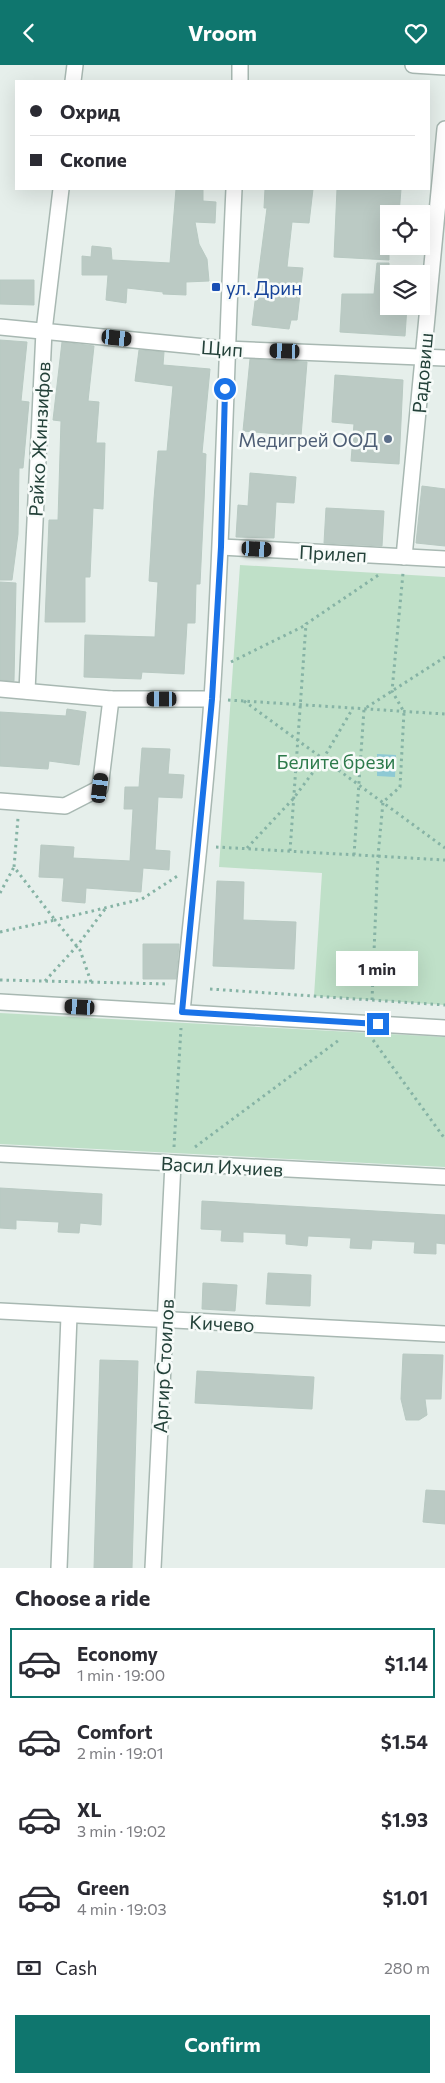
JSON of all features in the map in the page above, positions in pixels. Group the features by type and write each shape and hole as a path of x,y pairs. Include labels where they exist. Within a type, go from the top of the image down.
{"street":[{"path":"73,80 75,65"},
{"path":"240,65 240,80"},
{"path":"413,65 445,67"},
{"name":"Радовиш","path":"404,557 445,129"},
{"name":"Райко Жинзифов","path":"27,691 44,331 60,190"},
{"path":"182,1012 212,699 221,547 226,349 234,190"},
{"name":"Щип","path":"0,327 226,349 445,358"},
{"name":"Прилеп","path":"221,547 445,559"},
{"path":"0,689 111,699 212,699"},
{"path":"0,801 65,806 100,788 111,699"},
{"path":"0,1002 445,1028"},
{"name":"Васил Ихчиев","path":"0,1154 445,1177"},
{"name":"Аргир Стоилов","path":"153,1568 173,1163"},
{"name":"Кичево","path":"0,1311 166,1321 445,1333"},
{"path":"59,1568 69,1316"}],"path":[{"path":"213,672 306,625 404,557"},
{"path":"372,1000 382,802 400,787 404,712 392,691 404,557"},
{"path":"290,851 306,625"},
{"path":"364,709 445,657"},
{"path":"212,699 445,714"},
{"path":"244,701 445,848"},
{"path":"246,848 293,799 323,759 353,708"},
{"path":"354,855 364,709"},
{"path":"0,893 14,867 19,802"},
{"path":"198,846 445,860"},
{"path":"0,932 142,899 196,864"},
{"path":"14,867 80,950 91,983"},
{"path":"45,981 76,946 105,908"},
{"path":"0,981 172,984"},
{"path":"210,989 445,1005"},
{"path":"173,1163 182,1012"},
{"path":"173,1163 361,1023 445,1139"}],"green space":[{"name":"Белите брези","path":"240,565 445,577 445,1005 314,996 322,873 219,867"},
{"path":"0,1013 445,1037 445,1167 0,1144"}],"water":[{"path":"377,754 396,755 395,777 377,776"}],"building":[{"path":"176,190 203,190 203,201 216,202 215,223 195,222 199,244 207,259 209,281 186,282 186,295 163,294 163,292 127,288 126,303 106,300 108,275 82,275 82,256 91,257 92,246 111,248 112,260 170,263"},
{"path":"265,190 313,190 309,223 292,222 287,267 303,268 297,320 291,320 289,329 252,325 267,208 264,208"},
{"path":"337,190 401,190 400,205 380,205 380,255 389,255 389,260 334,257"},
{"path":"377,263 389,263 389,265 380,265 380,315 406,315 405,336 340,332 342,294 374,294"},
{"path":"0,280 34,280 34,305 0,304"},
{"path":"0,340 27,342 21,401 29,402 23,468 19,468 18,534 12,580 0,580"},
{"path":"62,342 94,346 88,401 99,402 96,443 105,443 103,509 93,508 90,577 85,577 85,622 45,622 49,520 58,520 61,421 53,420"},
{"path":"139,350 164,352 163,365 210,369 202,453 206,454 200,584 196,584 195,623 187,623 184,674 142,672 141,679 84,677 85,635 155,637 158,582 149,581 154,499 158,451 167,451 173,386 135,381"},
{"path":"250,359 307,362 301,436 243,431"},
{"path":"335,375 403,380 399,464 351,461 354,424 332,422"},
{"path":"250,473 296,477 294,503 276,502 274,538 236,537 238,505 248,506"},
{"path":"422,486 445,489 445,546 416,543"},
{"path":"326,508 384,511 382,546 324,543"},
{"path":"0,582 16,583 14,681 0,680"},
{"path":"67,709 86,712 79,765 49,761 48,769 0,766 0,712 66,716"},
{"path":"142,748 170,749 168,774 184,775 182,798 158,797 155,850 170,851 169,870 143,868 141,892 86,888 85,903 62,901 64,878 39,877 41,845 74,847 73,858 130,861 133,809 124,809 125,787 139,787"},
{"path":"217,881 244,882 243,920 296,922 294,969 213,966"},
{"path":"143,944 179,944 176,979 143,979"},
{"path":"0,1188 102,1194 101,1225 80,1223 79,1233 58,1232 59,1222 16,1220 16,1229 0,1228"},
{"path":"202,1201 445,1215 445,1244 436,1243 436,1254 414,1253 415,1242 372,1240 371,1249 350,1248 351,1238 308,1236 307,1246 286,1244 286,1234 243,1232 243,1242 221,1241 222,1230 201,1229"},
{"path":"268,1273 311,1275 310,1306 266,1304"},
{"path":"203,1283 237,1285 235,1311 202,1309"},
{"path":"403,1354 443,1355 441,1399 425,1399 427,1415 419,1420 406,1420 401,1399"},
{"path":"100,1360 138,1361 132,1568 94,1568"},
{"path":"197,1371 314,1377 312,1409 195,1403"},
{"path":"426,1490 445,1491 445,1524 423,1522"}],"place":[{"name":"ул. Дрин","path":"216,287"},
{"name":"Медигрей ООД","path":"388,439"}],"route":[{"path":"225,389 221,547 212,699 182,1012 378,1024"}]}
